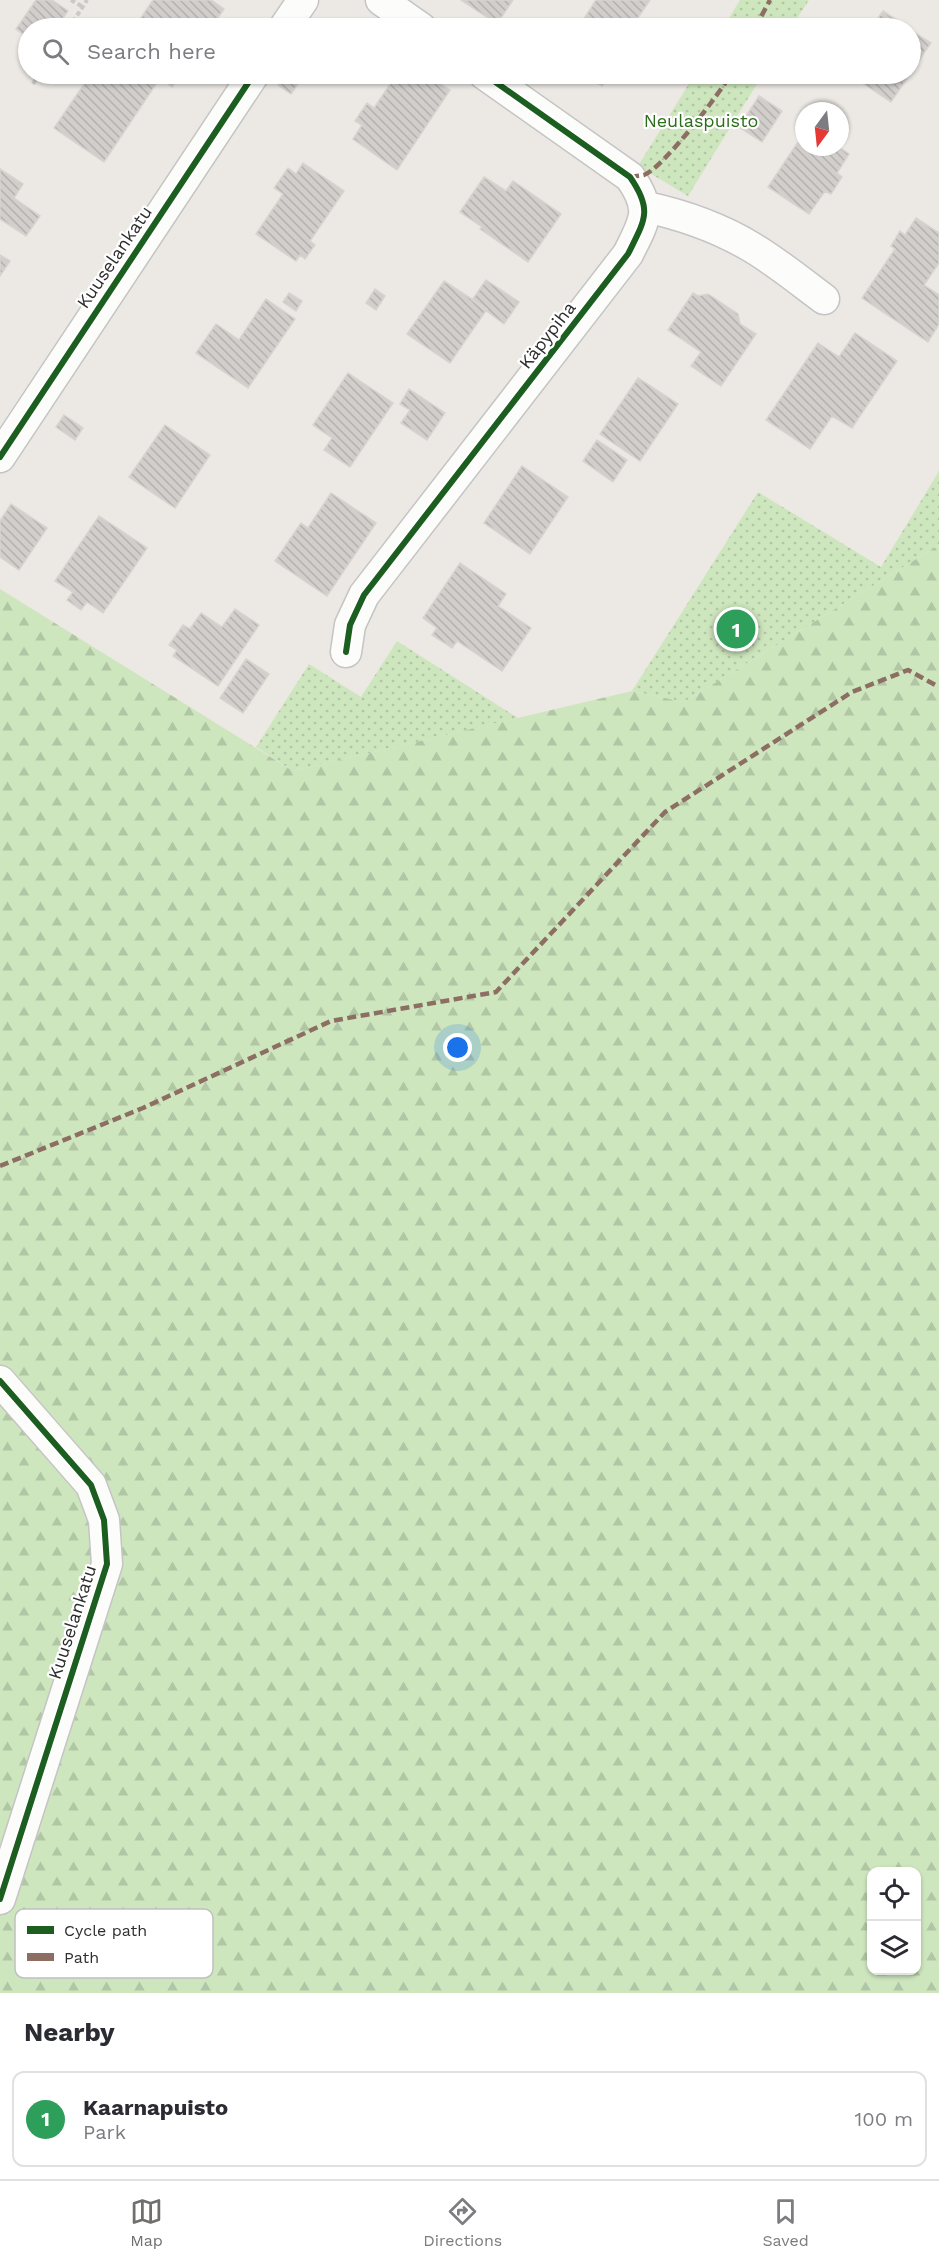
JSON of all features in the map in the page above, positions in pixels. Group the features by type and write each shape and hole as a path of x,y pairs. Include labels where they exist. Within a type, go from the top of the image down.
{"street":[{"path":"291,18 303,0"},
{"path":"381,0 407,18"},
{"name":"Kuuselankatu","path":"0,457 247,84"},
{"path":"498,84 630,177 640,191 646,207 673,213 707,225 753,248 824,299"},
{"name":"Käpypiha","path":"346,652 350,625 364,595 628,254 640,231 646,207"},
{"name":"Kuuselankatu","path":"0,1381 91,1485 104,1520 107,1564 0,1899"}],"path":[{"path":"71,0 83,7"},
{"path":"76,18 87,0"}],"green space":[{"path":"740,0 809,0 797,18 729,18"},
{"name":"Neulaspuisto","path":"689,84 757,84 688,196 638,166"},
{"path":"939,471 939,545 684,702 632,691 758,492 881,567"},
{"path":"939,545 939,1993 0,1993 0,589 293,771 632,691 684,702"},
{"path":"397,641 518,718 293,771 256,747 309,664 361,697"}],"building":[{"path":"36,0 52,0 68,11 63,18 24,18"},
{"path":"153,0 211,0 224,9 218,18 141,18"},
{"path":"461,0 513,0 501,18 488,18"},
{"path":"596,0 650,0 638,18 584,18"},
{"path":"883,11 894,18 878,18"},
{"path":"921,37 931,43 921,57"},
{"path":"84,84 156,84 104,162 54,128"},
{"path":"279,84 298,84 291,94"},
{"path":"390,84 441,84 450,90 397,170 353,139 362,125 355,121 367,103 374,108"},
{"path":"864,84 903,84 891,102"},
{"path":"759,96 782,111 762,142 739,127"},
{"path":"795,146 795,156 848,156 837,173 842,177 831,194 825,191 809,214 768,187"},
{"path":"303,163 344,191 310,241 315,245 305,259 300,255 296,261 256,234 283,194 274,188 288,168 296,174"},
{"path":"0,169 23,184 14,198 40,216 26,236 0,219"},
{"path":"484,177 506,191 513,181 561,214 528,262 480,229 482,227 460,212"},
{"path":"916,218 939,233 939,263 924,285 939,295 939,324 928,342 862,298 895,249 891,246 900,231 905,235"},
{"path":"0,255 10,261 0,276"},
{"path":"486,280 519,302 504,324 472,300"},
{"path":"444,281 487,309 450,363 407,334"},
{"path":"375,289 385,296 376,310 366,303"},
{"path":"289,293 302,301 296,311 283,302"},
{"path":"693,293 698,296 708,294 738,314 740,324 756,334 721,386 691,366 701,352 668,330"},
{"path":"266,299 295,319 248,388 196,353 216,324 239,340"},
{"path":"855,333 897,361 852,428 832,416 810,449 766,420 818,343 839,357"},
{"path":"348,373 393,403 350,467 324,450 332,438 313,425"},
{"path":"638,378 678,404 640,461 600,434"},
{"path":"409,389 445,413 427,440 401,423 410,410 400,404"},
{"path":"64,415 83,428 75,440 56,427"},
{"path":"165,425 210,455 175,508 129,477"},
{"path":"597,440 627,460 613,482 583,461"},
{"path":"522,466 568,497 530,554 484,523"},
{"path":"331,493 376,523 327,596 275,561 301,523 308,528"},
{"path":"11,504 47,528 19,570 0,557 0,521"},
{"path":"99,516 147,548 103,613 87,602 81,610 67,600 73,592 55,581"},
{"path":"460,563 506,594 498,606 531,628 502,671 457,641 452,648 432,635 437,628 423,618"},
{"path":"235,609 259,625 218,686 173,656 177,650 169,645 183,625 190,629 201,613 222,627"},
{"path":"246,659 269,674 243,713 220,698"}],"marked path":[{"path":"760,18 770,0"},
{"path":"630,177 644,175 664,159 704,112 724,84"},
{"path":"0,1166 143,1108 331,1021 496,992 665,812 852,692 908,670 939,687"}],"cycle path":[{"path":"0,457 247,84"},
{"path":"346,652 350,625 364,595 628,254 642,223 644,215 642,198 630,177 498,84"},
{"path":"0,1381 91,1485 104,1520 107,1564 0,1899"}],"place":[{"name":"Kaarnapuisto","path":"736,629"}]}
